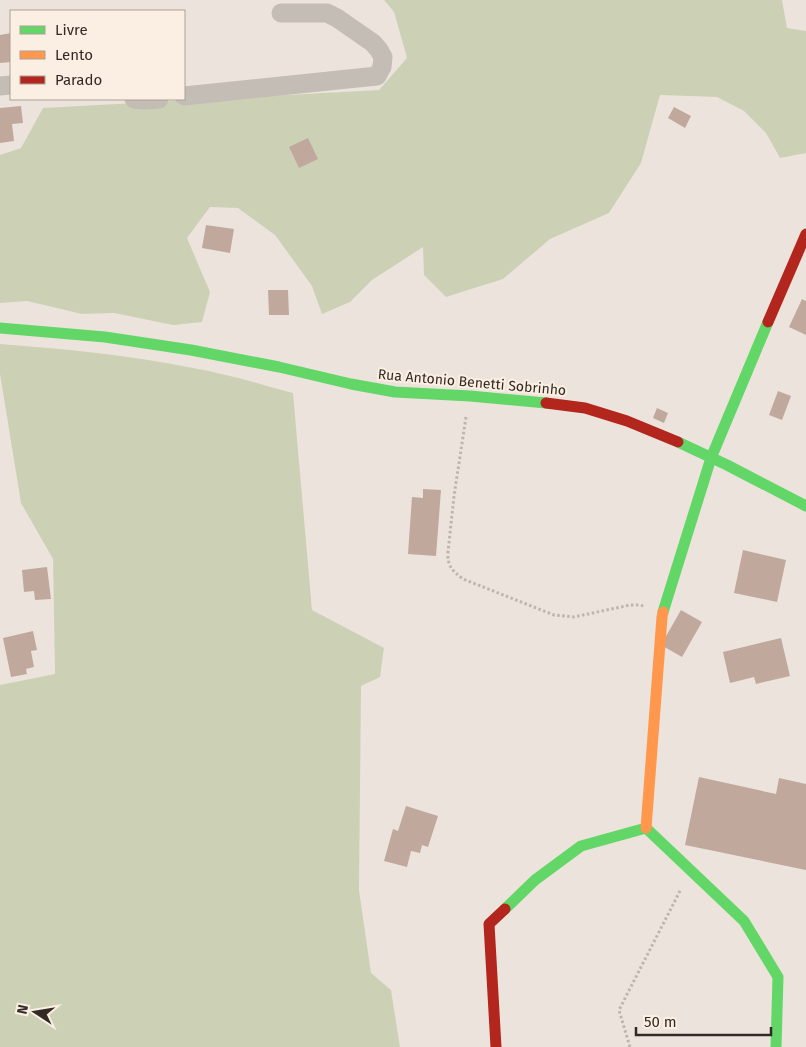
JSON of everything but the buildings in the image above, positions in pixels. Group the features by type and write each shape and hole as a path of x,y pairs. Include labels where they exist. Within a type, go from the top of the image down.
{"street":[{"path":"185,96 377,76 382,67 380,50 337,18 327,13 281,13"},
{"path":"646,828 662,616 711,458 806,234"},
{"name":"Rua Antonio Benetti Sobrinho","path":"0,328 105,336 191,350 394,392 470,396 585,408 627,421 670,438 806,506"},
{"path":"646,828 744,921 778,977 776,1047"},
{"path":"496,1047 489,924 535,880 581,846 646,828"}],"path":[{"path":"470,396 454,496 448,552 450,567 455,573 463,579 554,615 574,617 619,607 639,605 662,616"},
{"path":"630,1047 619,1010 691,870"}],"green space":[{"path":"384,0 782,0 787,28 806,31 806,153 780,158 766,133 744,111 717,97 660,95 641,163 609,213 550,239 503,279 446,297 424,275 423,247 372,280 350,302 322,314 312,286 275,235 238,208 210,207 187,238 210,292 202,322 173,325 114,313 82,314 27,301 0,303 0,155 21,148 43,108 379,90 407,58 394,12"},
{"path":"0,344 97,353 169,363 243,379 293,393 312,610 384,648 380,677 361,686 359,890 371,973 391,990 400,1047 0,1047 0,685 55,674 53,559 21,503 0,374"}],"traffic: fast":[{"path":"663,612 711,458 768,322"},
{"path":"0,328 105,337 191,350 395,392 546,403"},
{"path":"678,442 806,506"},
{"path":"505,909 535,880 581,846 646,828 744,921 778,977 776,1047"}],"traffic: slow":[{"path":"646,828 663,612"}],"traffic: jam":[{"path":"768,322 806,234"},
{"path":"546,403 585,408 627,421 678,442"},
{"path":"496,1047 489,924 505,909"}]}
